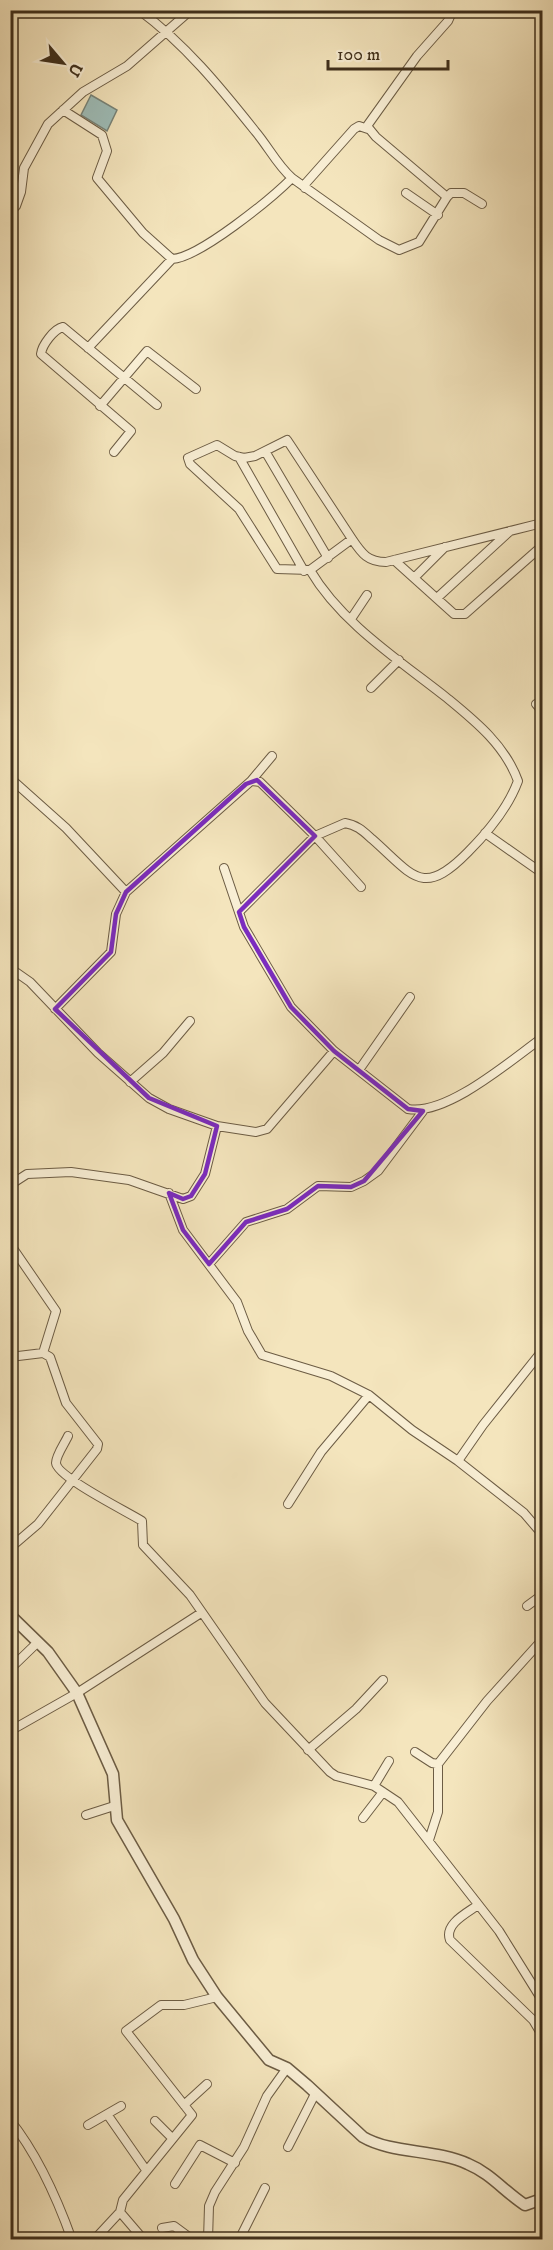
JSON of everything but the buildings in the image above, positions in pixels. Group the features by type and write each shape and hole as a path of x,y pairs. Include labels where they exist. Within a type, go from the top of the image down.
{"street":[{"path":"140,10 168,32 214,81 274,153 282,169 379,240 399,250 419,242 451,193 460,192 482,204"},
{"path":"10,212 16,206 24,168 48,124 83,92 127,66 191,10"},
{"path":"368,129 368,121 417,56 448,21 453,10"},
{"path":"63,110 102,135 107,151 97,178 143,233 172,259"},
{"path":"305,188 306,183 359,126 368,129 447,197"},
{"path":"88,348 172,259 189,256 252,212 292,178"},
{"path":"406,193 438,215"},
{"path":"114,452 131,431 40,352 60,327 157,405"},
{"path":"100,406 147,351 196,389"},
{"path":"239,457 265,451 282,440 287,440 352,539 369,560 394,560 543,523"},
{"path":"239,912 315,836 337,825 354,825 412,874 427,879 449,871 485,833 514,792 518,781 513,766 483,728 351,619 322,589 307,570 239,457 217,445 188,459 239,509 274,566 283,571 307,570 328,558 352,539"},
{"path":"265,451 328,558"},
{"path":"437,598 510,531"},
{"path":"394,560 454,614 465,614 543,546"},
{"path":"415,577 446,547"},
{"path":"351,619 367,595"},
{"path":"371,688 399,660"},
{"path":"55,1009 111,952 116,914 126,892 251,781 272,756"},
{"path":"10,778 66,828 126,892"},
{"path":"251,781 260,782 315,836 361,887"},
{"path":"485,833 543,873"},
{"path":"224,868 244,927 291,1007 334,1051 408,1109 423,1111 438,1106 502,1070 543,1038"},
{"path":"10,968 30,982 130,1082 160,1105 217,1126 256,1132 267,1129 334,1051"},
{"path":"359,1070 410,997"},
{"path":"130,1082 163,1053 190,1021"},
{"path":"209,1263 246,1222 287,1209 318,1186 351,1187 364,1181 378,1171 423,1111"},
{"path":"10,1185 27,1174 71,1172 129,1180 183,1199 191,1196 205,1174 217,1126"},
{"path":"169,1193 183,1230 237,1302 248,1331 263,1356 330,1376 369,1395 412,1430 458,1461 524,1513 543,1534"},
{"path":"10,1244 56,1311 43,1353"},
{"path":"458,1461 483,1425 543,1351"},
{"path":"10,1357 43,1353 52,1360 66,1403 98,1444 97,1449 38,1524 10,1548"},
{"path":"288,1504 321,1452 369,1395"},
{"path":"68,1436 56,1462 73,1481 142,1521 143,1545 190,1595 265,1703 308,1750 336,1776 374,1786 398,1802 499,1931 543,2000"},
{"path":"527,1606 543,1595"},
{"path":"10,1731 77,1693 201,1613"},
{"path":"10,1615 48,1652 77,1693 113,1774 117,1820 174,1919 193,1960 217,1997 259,2050 269,2060 287,2068 373,2143 438,2154 468,2163 490,2176 525,2205 543,2199"},
{"path":"429,1840 438,1812 438,1764 487,1701 543,1640"},
{"path":"10,1669 38,1642"},
{"path":"308,1750 356,1709 383,1680"},
{"path":"415,1752 432,1763 438,1764"},
{"path":"374,1786 389,1761"},
{"path":"363,1818 383,1792"},
{"path":"87,1815 114,1806"},
{"path":"478,1905 451,1926 448,1935 450,1940 533,2020 543,2035"},
{"path":"94,2240 120,2212 123,2200 192,2115 126,2031 162,2005 184,2005 217,1997"},
{"path":"208,2240 209,2206 235,2163 267,2096 287,2068"},
{"path":"184,2104 207,2084"},
{"path":"288,2147 315,2094"},
{"path":"88,2125 122,2106"},
{"path":"107,2114 146,2170"},
{"path":"10,2120 58,2204 72,2240"},
{"path":"155,2121 172,2138"},
{"path":"175,2184 197,2146 203,2145 235,2163"},
{"path":"239,2240 266,2188"},
{"path":"120,2212 144,2240"},
{"path":"162,2228 174,2226 193,2240"}],"highlighted area":[{"path":"257,780 315,836 239,912 244,927 291,1007 334,1051 408,1109 423,1111 364,1181 351,1187 318,1186 287,1209 246,1222 209,1264 183,1230 169,1193 183,1199 191,1196 205,1174 217,1126 149,1098 55,1009 111,952 116,914 126,892 246,784"}],"water":[{"path":"91,95 117,110 107,131 81,115"}]}
